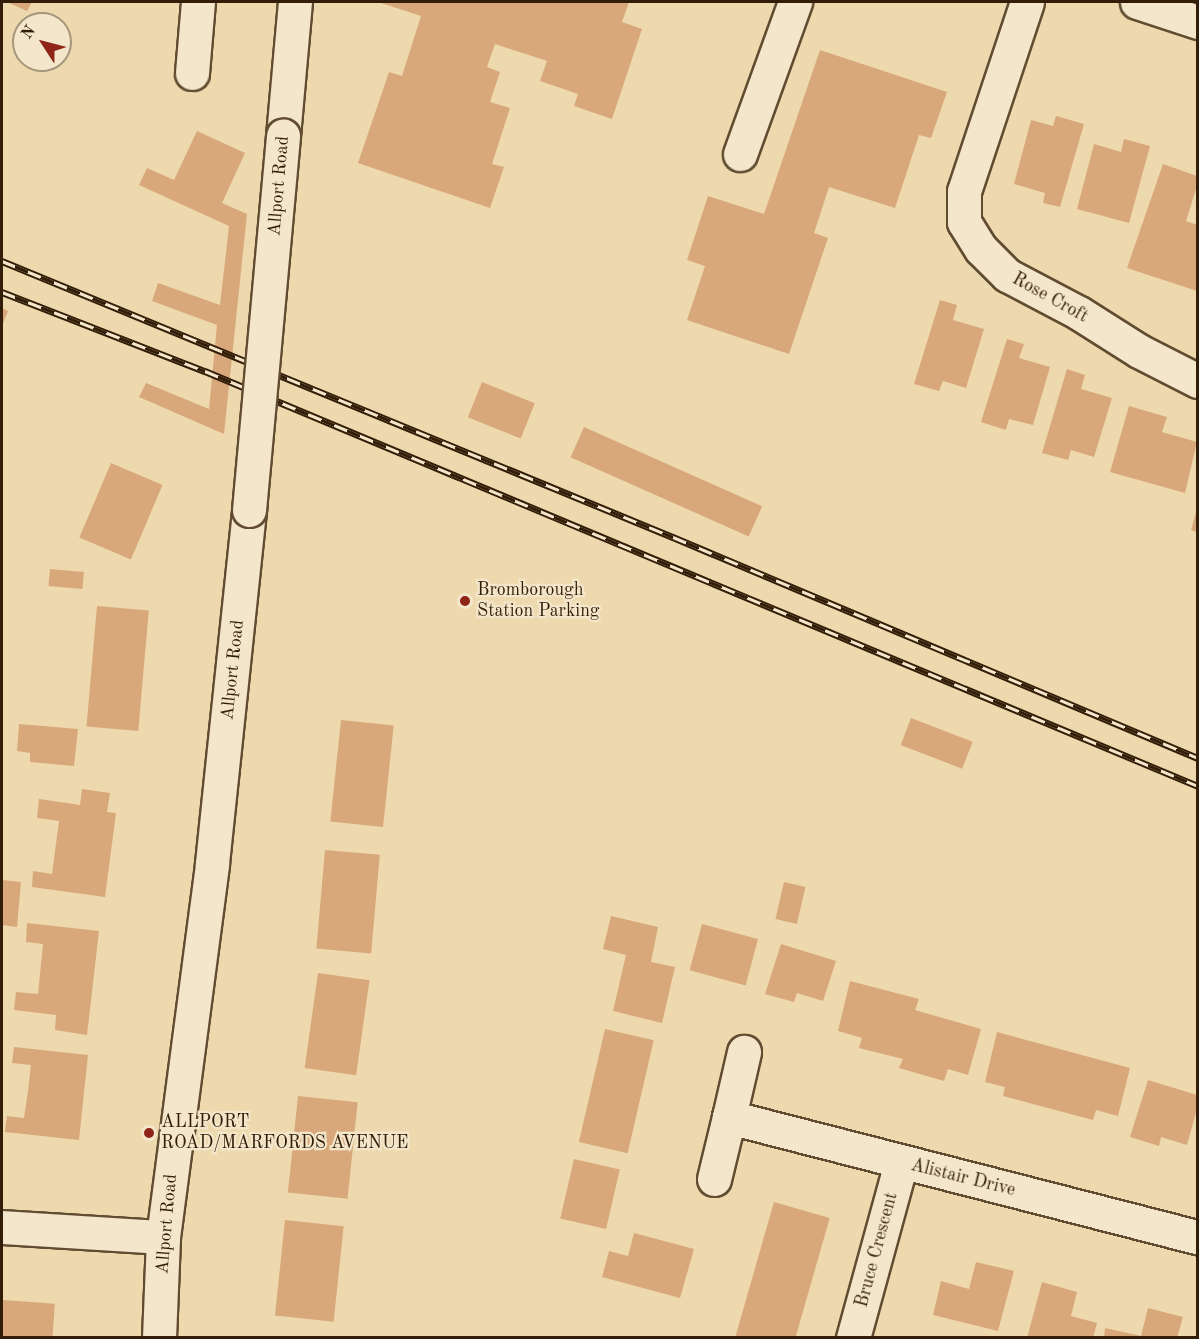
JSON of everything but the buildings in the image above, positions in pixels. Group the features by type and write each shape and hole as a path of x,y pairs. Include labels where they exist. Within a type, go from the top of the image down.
{"street":[{"path":"192,73 198,2"},
{"name":"Allport Road","path":"159,1338 163,1237 212,863 249,510 295,2"},
{"path":"740,154 795,2"},
{"name":"Rose Croft","path":"1027,2 964,191 964,222 981,249 1007,274 1079,313 1140,351 1197,381"},
{"path":"1137,2 1197,22"},
{"path":"714,1179 744,1052"},
{"name":"Alistair Drive","path":"729,1117 1197,1237"},
{"name":"Bruce Crescent","path":"853,1338 901,1162"},
{"path":"2,1227 163,1237"}],"railway":[{"path":"2,261 673,537 1198,758"},
{"path":"2,292 205,371 1198,786"}],"place":[{"name":"Bromborough Station Parking","path":"465,601"},
{"name":"ALLPORT ROAD/MARFORDS AVENUE","path":"149,1133"}]}
